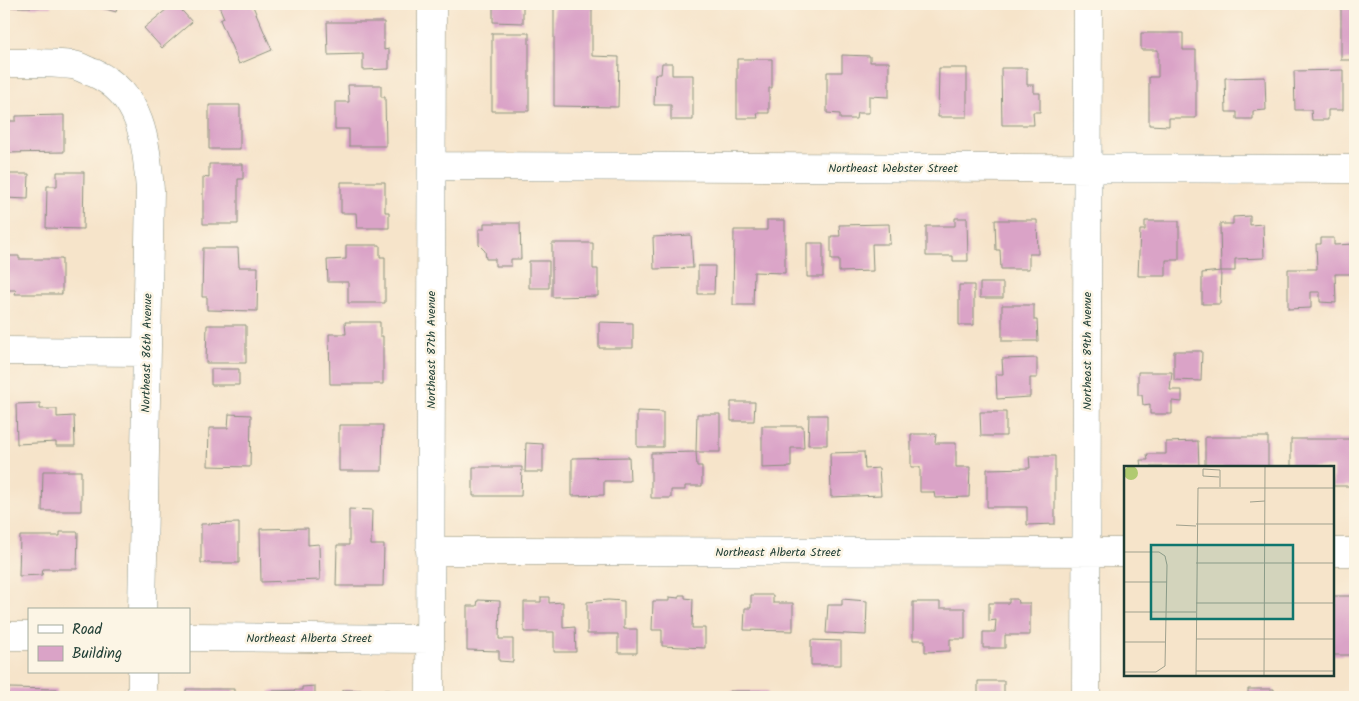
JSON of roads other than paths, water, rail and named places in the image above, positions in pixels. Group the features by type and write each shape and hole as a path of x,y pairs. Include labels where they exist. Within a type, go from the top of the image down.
{"street":[{"name":"Northeast 87th Avenue","path":"430,697 432,4"},
{"name":"Northeast 89th Avenue","path":"1086,697 1088,4"},
{"name":"Northeast 86th Avenue","path":"4,63 75,65 106,79 129,100 142,130 147,155 150,190 142,608"},
{"name":"Northeast Webster Street","path":"432,166 1087,169 1355,168"},
{"path":"4,351 147,352"},
{"name":"Northeast Alberta Street","path":"430,551 1124,552"},
{"path":"1334,552 1355,552"},
{"path":"4,636 28,636"},
{"name":"Northeast Alberta Street","path":"190,637 430,639"},
{"path":"142,674 142,697"}]}
